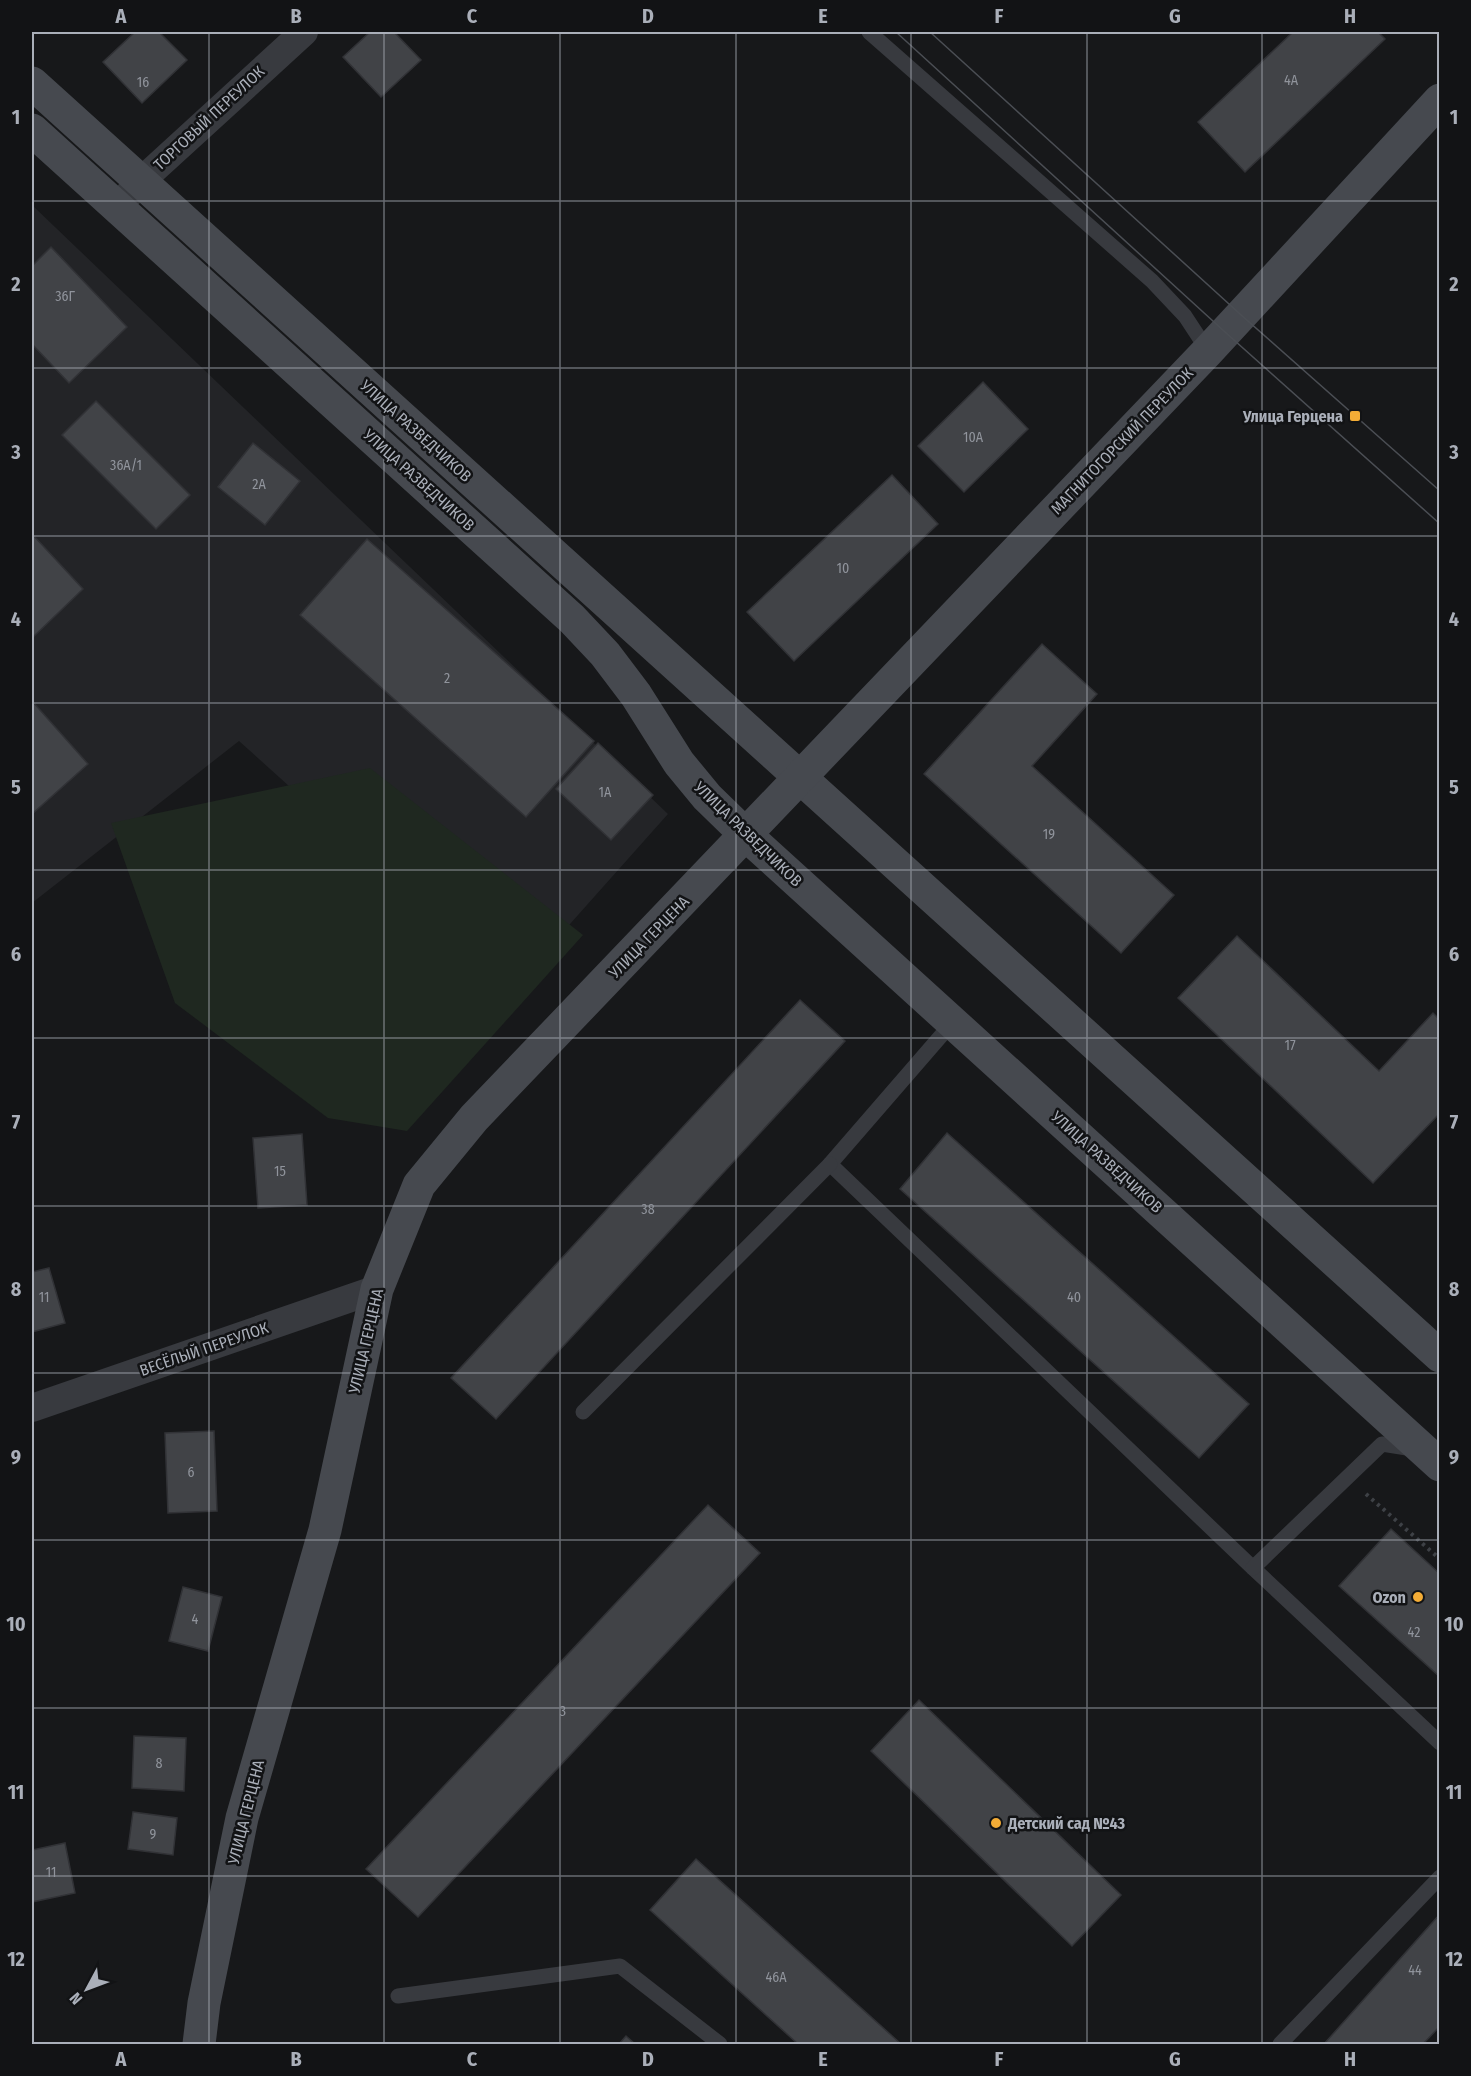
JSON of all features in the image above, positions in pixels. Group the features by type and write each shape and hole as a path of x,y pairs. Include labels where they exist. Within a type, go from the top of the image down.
{"main road":[{"name":"УЛИЦА РАЗВЕДЧИКОВ","path":"32,83 800,778"},
{"name":"МАГНИТОГОРСКИЙ ПЕРЕУЛОК","path":"800,778 1208,351 1440,100"},
{"name":"УЛИЦА РАЗВЕДЧИКОВ","path":"32,130 572,619 605,654 630,687 679,763 707,797 746,835 1434,1454"},
{"name":"УЛИЦА ГЕРЦЕНА","path":"199,2044 204,2002 242,1818 325,1530 377,1289 419,1185 474,1118 800,778"},
{"path":"800,778 1440,1356"}],"street":[{"name":"ТОРГОВЫЙ ПЕРЕУЛОК","path":"117,207 140,182 304,32"},
{"name":"ВЕСЁЛЫЙ ПЕРЕУЛОК","path":"32,1408 377,1289"}],"lane":[{"path":"870,32 1152,281 1185,316 1208,351"},
{"path":"583,1412 830,1164 953,1022"},
{"path":"830,1164 1253,1568 1440,1743"},
{"path":"1253,1568 1382,1444 1434,1454"},
{"path":"1280,2044 1440,1876"},
{"path":"398,1996 620,1966 720,2044"}],"path":[{"path":"1348,1478 1440,1559"}],"shaded area":[{"path":"32,205 668,814 513,988 239,741 32,903"},
{"path":"370,768 583,935 407,1131 328,1118 175,1003 111,823"}],"building":[{"path":"135,32 159,32 187,60 142,103 103,62"},
{"path":"370,32 394,32 421,60 381,97 343,57"},
{"path":"1293,32 1378,32 1385,39 1245,172 1198,122"},
{"path":"51,247 127,327 69,383 32,344 32,266"},
{"path":"983,382 1028,429 964,492 918,446"},
{"path":"96,401 190,495 156,529 62,435"},
{"path":"253,443 300,481 265,525 218,487"},
{"path":"892,475 938,524 794,661 747,612"},
{"path":"32,534 83,589 32,638"},
{"path":"367,539 594,741 526,817 300,615"},
{"path":"1042,644 1097,694 1032,766 1174,895 1121,953 924,774"},
{"path":"32,701 88,764 32,814"},
{"path":"598,743 653,795 611,840 556,789"},
{"path":"1237,936 1379,1071 1433,1013 1440,1020 1440,1113 1373,1183 1178,998"},
{"path":"800,1000 845,1041 496,1419 451,1378"},
{"path":"947,1133 1249,1404 1199,1458 900,1189"},
{"path":"302,1134 307,1205 258,1208 253,1138"},
{"path":"49,1268 65,1323 32,1332 32,1272"},
{"path":"214,1431 217,1511 168,1513 165,1433"},
{"path":"708,1505 760,1553 418,1917 366,1869"},
{"path":"1391,1529 1440,1574 1440,1677 1339,1586"},
{"path":"183,1587 222,1597 208,1651 169,1641"},
{"name":"Детский сад №43","path":"919,1700 1121,1895 1072,1946 871,1751"},
{"path":"134,1736 186,1738 184,1791 132,1788"},
{"path":"133,1812 177,1818 173,1855 128,1849"},
{"path":"65,1843 75,1893 32,1902 32,1850"},
{"path":"696,1859 901,2044 798,2044 650,1910"},
{"path":"1440,1914 1440,2026 1423,2044 1324,2044"},
{"path":"626,2036 635,2044 619,2044"}],"tram line":[{"path":"896,32 1225,332 1440,524"},
{"path":"930,32 1240,314 1440,491"}],"place":[{"name":"Улица Герцена","path":"1355,416"},
{"name":"Ozon","path":"1418,1597"},
{"name":"Детский сад №43","path":"996,1823"}]}
